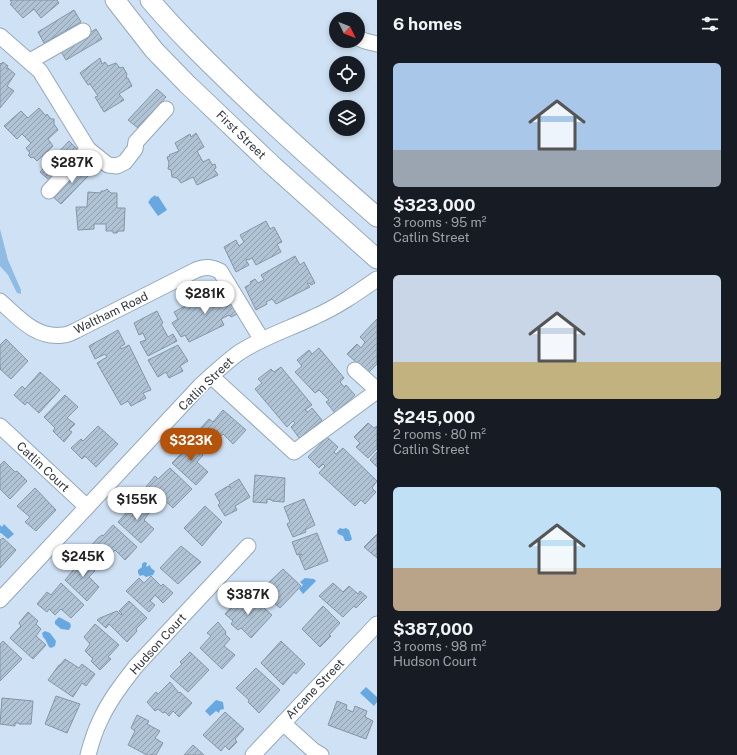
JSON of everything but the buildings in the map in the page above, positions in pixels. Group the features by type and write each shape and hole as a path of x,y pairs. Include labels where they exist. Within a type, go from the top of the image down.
{"main road":[{"name":"First Street","path":"115,0 154,50 187,84 271,164 377,259"},
{"path":"150,0 174,28 291,142 377,217"}],"street":[{"path":"30,61 83,31"},
{"path":"0,36 40,70 88,149 108,165 117,166 125,162 135,149 136,142 166,110"},
{"path":"365,42 377,44"},
{"path":"49,191 88,149"},
{"name":"Waltham Road","path":"0,301 35,331 49,336 64,335 77,330 196,270 204,267 213,267 220,271 262,340"},
{"name":"Catlin Street","path":"0,600 211,376 238,354 262,340 340,304 377,279"},
{"path":"211,376 294,452 377,391 355,370"},
{"name":"Catlin Court","path":"0,426 87,507"},
{"name":"Hudson Court","path":"88,755 98,723 121,685 136,666 248,546"},
{"name":"Arcane Street","path":"253,755 377,624"},
{"path":"283,723 314,751 321,755"}],"shaded area":[{"path":"155,195 156,197 158,196 167,210 158,216 148,202"},
{"path":"0,229 8,260 21,290 21,294 17,293 8,275 0,266"},
{"path":"4,524 14,534 8,539 0,533 0,525 2,527"},
{"path":"340,528 346,528 349,530 352,539 350,541 345,541 343,536 338,534 337,531"},
{"path":"144,562 147,563 146,567 150,565 155,571 153,575 146,577 143,575 140,576 138,570 142,567"},
{"path":"305,578 314,579 316,581 303,594 299,589 303,585 300,582"},
{"path":"59,617 70,623 71,626 69,630 61,629 55,624 55,621"},
{"path":"45,631 50,633 56,641 55,646 51,648 43,637 42,633"},
{"path":"366,687 377,697 377,702 374,706 360,693"},
{"path":"216,700 223,702 224,709 220,710 219,713 216,711 210,716 205,711"}]}
